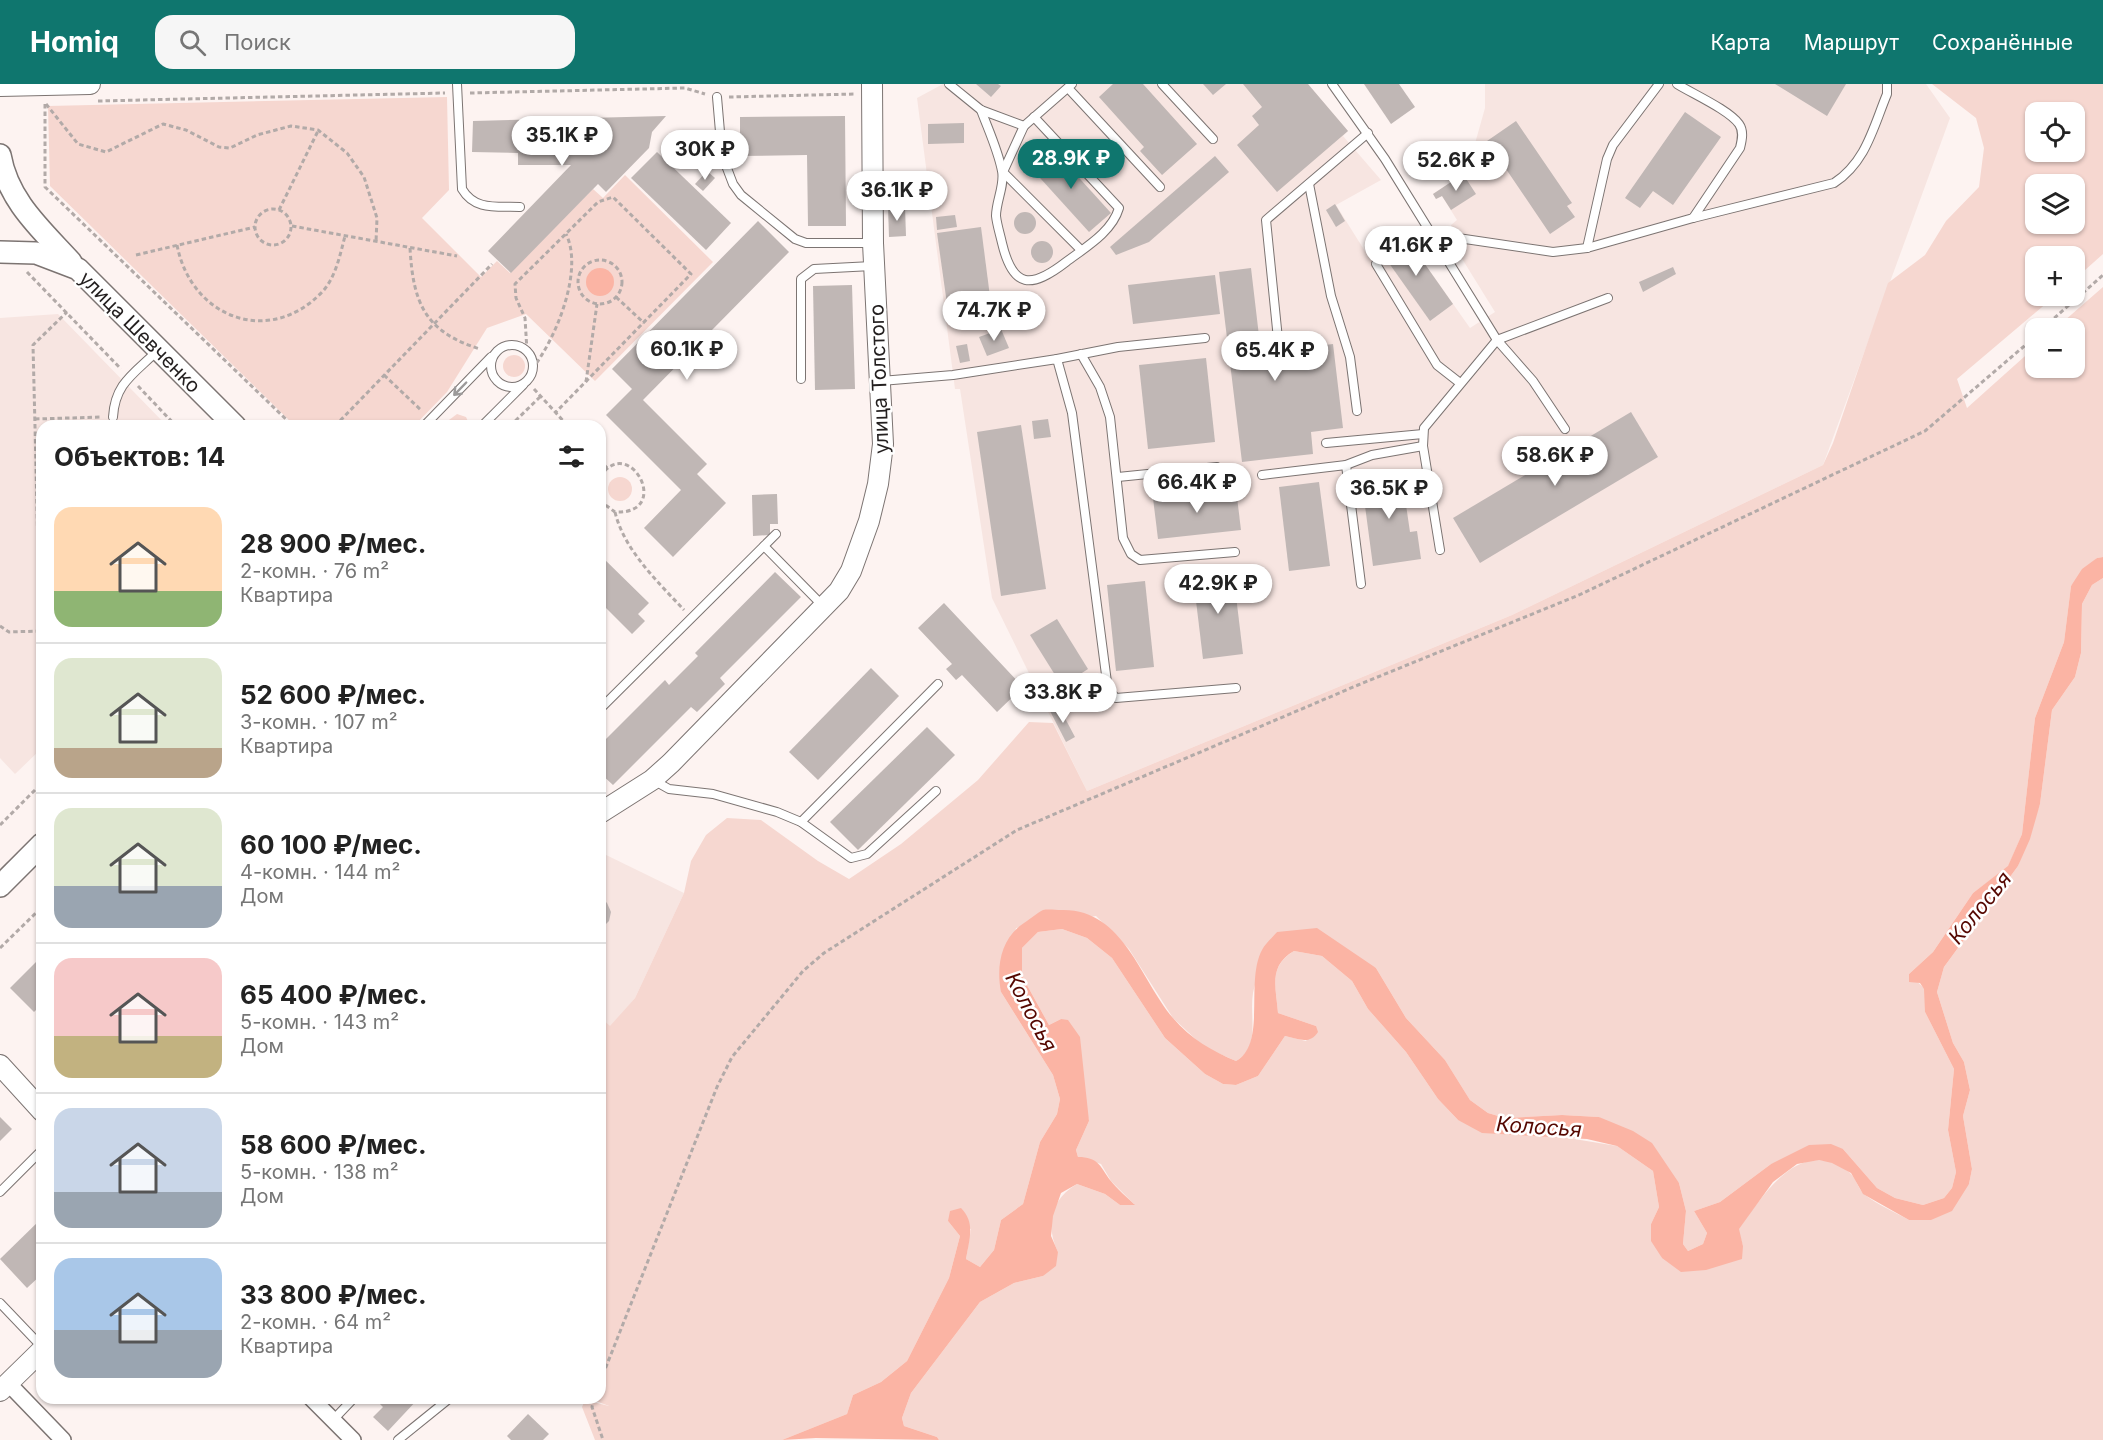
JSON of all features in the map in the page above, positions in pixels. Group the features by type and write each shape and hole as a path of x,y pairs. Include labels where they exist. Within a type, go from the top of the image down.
{"main road":[{"path":"0,155 6,180 18,203 78,269"},
{"name":"улица Шевченко","path":"0,252 36,253 78,269 229,420"},
{"path":"0,886 36,850"}],"street":[{"path":"0,86 45,94 90,84"},
{"name":"улица Толстого","path":"606,809 652,780 824,608 851,571 875,499 883,444 873,243 872,84"},
{"path":"0,1065 36,1104"},
{"path":"36,1354 4,1387 63,1440"},
{"path":"317,1404 353,1440"}],"lane":[{"path":"457,84 462,189 468,200 477,206 520,207"},
{"path":"949,84 981,110 1024,126"},
{"path":"1162,84 1213,139"},
{"path":"1332,84 1368,134 1497,340 1533,381 1565,429"},
{"path":"1587,248 1613,145 1659,84"},
{"path":"1677,84 1731,116 1740,125 1743,137 1740,148 1693,218"},
{"path":"1431,234 1553,252 1587,248 1693,218 1834,183 1859,162 1887,94 1887,84"},
{"path":"1034,117 1119,208 1114,223 1081,250 1038,279 1018,278 1011,271 996,217 1003,172 1024,126 1034,117 1070,86 1160,187"},
{"path":"717,97 724,165 741,195 795,239 806,243 873,243"},
{"path":"981,110 1003,172 1081,250"},
{"path":"1278,339 1266,220 1368,134"},
{"path":"1309,184 1331,296 1350,357 1357,411"},
{"path":"1376,264 1437,365 1460,383"},
{"path":"801,379 801,279 814,269 874,266"},
{"path":"1440,550 1423,446 1423,434 1427,422 1497,340 1608,298"},
{"path":"880,381 953,375 1118,347 1205,338"},
{"path":"430,420 497,352 512,345 527,351 531,358 532,369 527,381 488,420"},
{"path":"113,417 114,398 130,378 159,350"},
{"path":"497,352 491,367 497,382 512,387 527,381"},
{"path":"1081,354 1100,387 1110,417 1123,538 1131,554 1140,560 1234,552"},
{"path":"1057,359 1072,413 1108,690 1116,698 1236,687"},
{"path":"1326,443 1423,434"},
{"path":"1262,475 1346,465 1372,454 1423,446"},
{"path":"1346,465 1361,584"},
{"path":"1118,477 1217,467"},
{"path":"606,703 776,534"},
{"path":"764,546 824,608"},
{"path":"801,822 938,684"},
{"path":"652,780 669,789 713,794 777,812 801,822 850,858 856,859 867,855 936,791"},
{"path":"0,1192 36,1156"},
{"path":"0,1303 36,1342"},
{"path":"333,1420 348,1404"},
{"path":"398,1440 443,1404"}],"path":[{"path":"45,94 78,144 106,152 163,124 186,130 219,147 230,148 257,135 291,126 318,130 347,153 364,177 377,218 376,242"},
{"path":"45,94 45,187 287,420"},
{"path":"279,210 318,130"},
{"path":"527,351 525,318 516,298 515,284 598,202 613,197 691,274 556,412"},
{"path":"279,210 287,215 292,226 285,242 274,246 258,238 255,227 256,220 264,211 279,210"},
{"path":"292,226 457,256"},
{"path":"136,255 255,227"},
{"path":"532,369 546,352 556,328 573,266 572,247 566,234"},
{"path":"177,245 184,268 203,299 223,314 253,321 281,318 306,306 324,290 338,265 345,236"},
{"path":"410,248 412,281 433,325 458,341 497,352"},
{"path":"606,261 618,269 622,282 616,297 607,303 597,304 586,299 579,287 580,272 591,262 606,261"},
{"path":"341,420 492,264"},
{"path":"21,265 170,420"},
{"path":"2054,318 2103,275"},
{"path":"616,297 644,323"},
{"path":"586,382 597,304"},
{"path":"36,454 33,345 67,312"},
{"path":"606,1367 717,1087 732,1057 793,982 824,953 1036,820 1579,595 1926,431 2025,346"},
{"path":"384,375 430,420"},
{"path":"527,381 563,420"},
{"path":"516,420 541,396"},
{"path":"35,419 113,417"},
{"path":"606,470 616,465 632,468 643,479 645,486 644,494 637,507 623,513 615,512 606,505"},
{"path":"615,512 619,528 628,544 692,618"},
{"path":"0,626 9,632 36,631"},
{"path":"0,825 36,789"},
{"path":"0,948 36,913"},
{"path":"593,1404 603,1440"}],"shaded area":[{"path":"943,84 1308,84 1348,131 1343,136 1381,180 1336,205 1368,256 1403,233 1470,328 1495,312 1456,249 1451,225 1457,220 1442,196 1436,199 1433,194 1467,172 1485,108 1485,84 1926,84 1950,118 1823,465 1512,615 1087,791 992,598 960,389 955,389 917,98"},
{"path":"1932,84 2103,84 2103,254 2085,270 2085,246 2025,246 2025,306 2043,306 2029,318 2025,318 2025,321 1957,379 1967,408 2025,356 2025,378 2085,378 2085,318 2067,318 2081,306 2085,306 2085,303 2103,287 2103,557 2097,558 2071,586 2064,642 2035,718 2022,834 2008,867 1973,893 1933,952 1909,974 1925,989 1925,1012 1954,1069 1948,1130 1956,1172 1952,1188 1944,1198 1923,1205 1895,1198 1877,1188 1843,1149 1771,1164 1720,1202 1694,1211 1707,1233 1703,1244 1688,1251 1683,1244 1686,1211 1679,1183 1599,1117 1562,1115 1505,1118 1488,1113 1470,1100 1445,1060 1406,1018 1376,968 1277,932 1260,970 1253,993 1249,1048 1236,1061 1204,1047 1173,1018 1129,949 1096,916 1016,928 1001,992 1053,1075 1060,1099 1057,1114 1040,1142 1023,1204 1001,1220 994,1250 980,1267 966,1259 971,1229 948,1221 960,1236 949,1278 907,1361 881,1382 853,1395 847,1414 782,1440 595,1440 582,1407 583,1404 609,1406 604,1404 606,1404 606,1022 610,1026 635,998 684,893 691,861 706,835 727,818 761,820 818,861 849,879 901,844 978,780 1029,722 1053,723 1087,791 1512,615 1823,465 1833,443 1888,283 1925,255 1946,221 1979,187 1984,148 1976,118"},
{"path":"447,97 449,190 422,218 481,277 497,261 510,273 593,189 603,198 625,175 713,262 595,381 526,314 487,328 447,392 420,420 289,420 50,186 48,106"},
{"path":"58,314 161,420 36,420 36,754 15,774 0,758 0,318"},
{"path":"514,355 522,358 525,366 522,374 514,377 506,374 503,366 506,358"},
{"path":"457,414 466,417 467,420 449,420"},
{"path":"620,477 625,478 631,484 631,494 625,500 620,501 615,500 609,494 608,489 609,484 615,478"},
{"path":"2103,578 2103,1440 939,1440 937,1437 904,1426 902,1418 911,1393 980,1302 1014,1283 1043,1276 1058,1252 1052,1232 1053,1213 1061,1197 1068,1190 1077,1184 1105,1194 1120,1205 1134,1204 1111,1181 1101,1164 1078,1157 1076,1150 1089,1121 1061,1019 1049,1025 1022,976 1022,948 1038,932 1062,929 1087,938 1112,958 1165,1038 1205,1074 1223,1084 1236,1085 1258,1076 1285,1036 1306,1041 1316,1026 1278,1013 1275,986 1277,971 1280,964 1294,951 1322,956 1352,981 1368,1009 1406,1052 1438,1099 1458,1120 1617,1146 1653,1171 1659,1207 1651,1224 1662,1258 1743,1246 1738,1229 1759,1200 1785,1174 1799,1164 1815,1160 1831,1162 1849,1172 1865,1195 1909,1220 1969,1184 1972,1169 1963,1116 1970,1090 1964,1062 1953,1043 1937,992 1944,967 2018,866 2040,804 2052,710 2075,677 2081,653 2082,604 2092,585"},
{"path":"606,855 684,893 635,998 610,1027 606,1023"}],"water":[{"path":"600,268 610,272 614,282 610,292 600,296 590,292 586,282 590,272"},
{"name":"Колосья","path":"2103,557 2103,578 2092,585 2082,604 2081,653 2075,677 2052,710 2040,804 2030,839 2018,866 1944,967 1937,992 1953,1043 1964,1062 1970,1090 1963,1116 1972,1169 1969,1184 1952,1211 1931,1220 1909,1220 1863,1194 1851,1173 1832,1163 1819,1160 1797,1164 1773,1182 1739,1229 1743,1246 1742,1259 1706,1270 1681,1272 1662,1258 1651,1241 1651,1224 1659,1207 1653,1171 1617,1146 1587,1139 1482,1133 1458,1120 1438,1099 1406,1052 1368,1009 1352,981 1322,956 1294,951 1280,963 1275,986 1278,1013 1316,1026 1318,1032 1315,1036 1307,1040 1285,1036 1258,1076 1236,1085 1223,1084 1205,1074 1165,1038 1112,958 1087,938 1062,929 1038,932 1022,948 1022,976 1049,1025 1061,1019 1068,1020 1080,1037 1089,1121 1076,1150 1078,1157 1085,1157 1098,1163 1113,1183 1135,1205 1120,1205 1105,1194 1077,1184 1061,1193 1053,1216 1051,1236 1058,1252 1056,1266 1043,1276 1014,1283 980,1302 911,1393 902,1418 904,1426 937,1437 939,1440 816,1438 782,1440 847,1414 853,1395 881,1382 907,1361 949,1278 960,1236 948,1221 950,1211 961,1208 966,1214 970,1226 970,1238 966,1259 980,1267 994,1250 1001,1220 1023,1204 1040,1142 1057,1114 1060,1099 1053,1075 1001,992 999,972 1002,953 1010,936 1043,910 1082,912 1100,921 1115,933 1128,949 1173,1018 1202,1044 1236,1061 1245,1053 1251,1041 1255,978 1257,963 1263,948 1277,932 1317,928 1376,968 1406,1018 1445,1060 1470,1100 1488,1113 1505,1118 1562,1115 1599,1117 1633,1131 1652,1143 1679,1183 1686,1211 1683,1244 1688,1251 1703,1244 1707,1233 1694,1211 1720,1202 1771,1164 1809,1145 1831,1144 1843,1149 1877,1188 1895,1198 1923,1205 1944,1198 1952,1188 1956,1172 1948,1130 1954,1069 1925,1012 1924,989 1920,983 1909,982 1909,974 1933,952 1973,893 2008,866 2022,834 2035,718 2064,642 2071,586 2082,569 2097,558"}],"building":[{"path":"976,84 998,84 1001,86 991,97"},
{"path":"1113,84 1143,84 1197,144 1162,175 1140,151 1144,147 1099,97"},
{"path":"1203,84 1226,84 1213,95"},
{"path":"1243,84 1308,84 1348,131 1277,192 1237,145 1259,125 1252,116 1262,107"},
{"path":"1364,84 1399,84 1415,107 1391,124"},
{"path":"1775,84 1846,84 1827,116"},
{"path":"1685,112 1721,137 1673,205 1653,191 1640,208 1625,198"},
{"path":"666,116 652,132 649,148 606,192 598,184 511,273 488,251 571,165 518,165 518,153 472,152 473,121"},
{"path":"845,116 846,226 808,226 807,155 740,156 740,117"},
{"path":"1516,121 1572,203 1567,206 1575,217 1550,234 1487,141"},
{"path":"964,123 964,143 928,144 928,124"},
{"path":"1052,148 1111,213 1089,232 1031,168"},
{"path":"657,152 731,223 706,250 631,178"},
{"path":"1215,156 1229,172 1149,242 1116,255 1110,247"},
{"path":"707,171 715,178 703,191 695,184"},
{"path":"1463,174 1476,194 1451,210 1442,196 1436,199 1433,194"},
{"path":"1335,204 1345,221 1336,227 1326,210"},
{"path":"888,207 905,207 906,236 889,237"},
{"path":"1025,212 1033,215 1036,223 1033,231 1025,234 1017,231 1014,223 1017,215"},
{"path":"955,215 957,227 937,230 936,217"},
{"path":"758,221 789,252 643,400 707,464 697,474 726,503 673,557 644,528 681,490 606,415 632,389 612,369"},
{"path":"981,227 992,312 949,318 937,233"},
{"path":"1403,233 1453,304 1430,321 1379,249"},
{"path":"1042,241 1050,244 1053,252 1050,260 1042,263 1034,260 1031,252 1034,244"},
{"path":"1673,267 1676,274 1643,292 1639,282"},
{"path":"1251,268 1261,353 1333,344 1343,428 1311,432 1313,454 1242,462 1219,272"},
{"path":"1215,275 1220,314 1133,324 1128,285"},
{"path":"852,285 855,389 815,390 813,286"},
{"path":"1001,329 1009,348 987,356 979,337"},
{"path":"967,344 970,361 960,363 956,346"},
{"path":"1206,358 1215,442 1148,449 1139,365"},
{"path":"1631,412 1658,457 1480,563 1453,518"},
{"path":"1048,419 1051,437 1034,439 1032,421"},
{"path":"1021,425 1046,589 1001,596 977,432"},
{"path":"1401,471 1410,532 1417,531 1421,559 1373,566 1361,476"},
{"path":"1319,482 1330,566 1289,571 1279,487"},
{"path":"1236,489 1241,530 1158,539 1153,498"},
{"path":"777,494 778,524 770,524 770,535 753,536 752,495"},
{"path":"606,561 649,603 638,614 645,621 632,634 606,608"},
{"path":"1233,571 1243,654 1203,659 1193,576"},
{"path":"775,572 801,597 720,678 725,684 697,712 691,707 613,785 606,779 606,739 665,680 669,685 698,656 695,653"},
{"path":"1145,581 1154,667 1116,671 1107,585"},
{"path":"944,603 1023,687 997,712 962,675 956,680 946,669 952,664 918,628"},
{"path":"1057,619 1088,669 1062,686 1030,635"},
{"path":"871,668 899,696 818,780 789,752"},
{"path":"1059,707 1075,737 1066,742 1050,711"},
{"path":"927,727 955,755 858,850 830,822"},
{"path":"606,902 611,912 606,924"},
{"path":"36,962 36,1010 34,1012 10,988"},
{"path":"0,1117 12,1129 0,1141"},
{"path":"36,1224 36,1280 27,1288 0,1259"},
{"path":"380,1404 413,1404 388,1431 373,1417 383,1407"},
{"path":"528,1414 549,1434 543,1440 511,1440 507,1436"}]}
